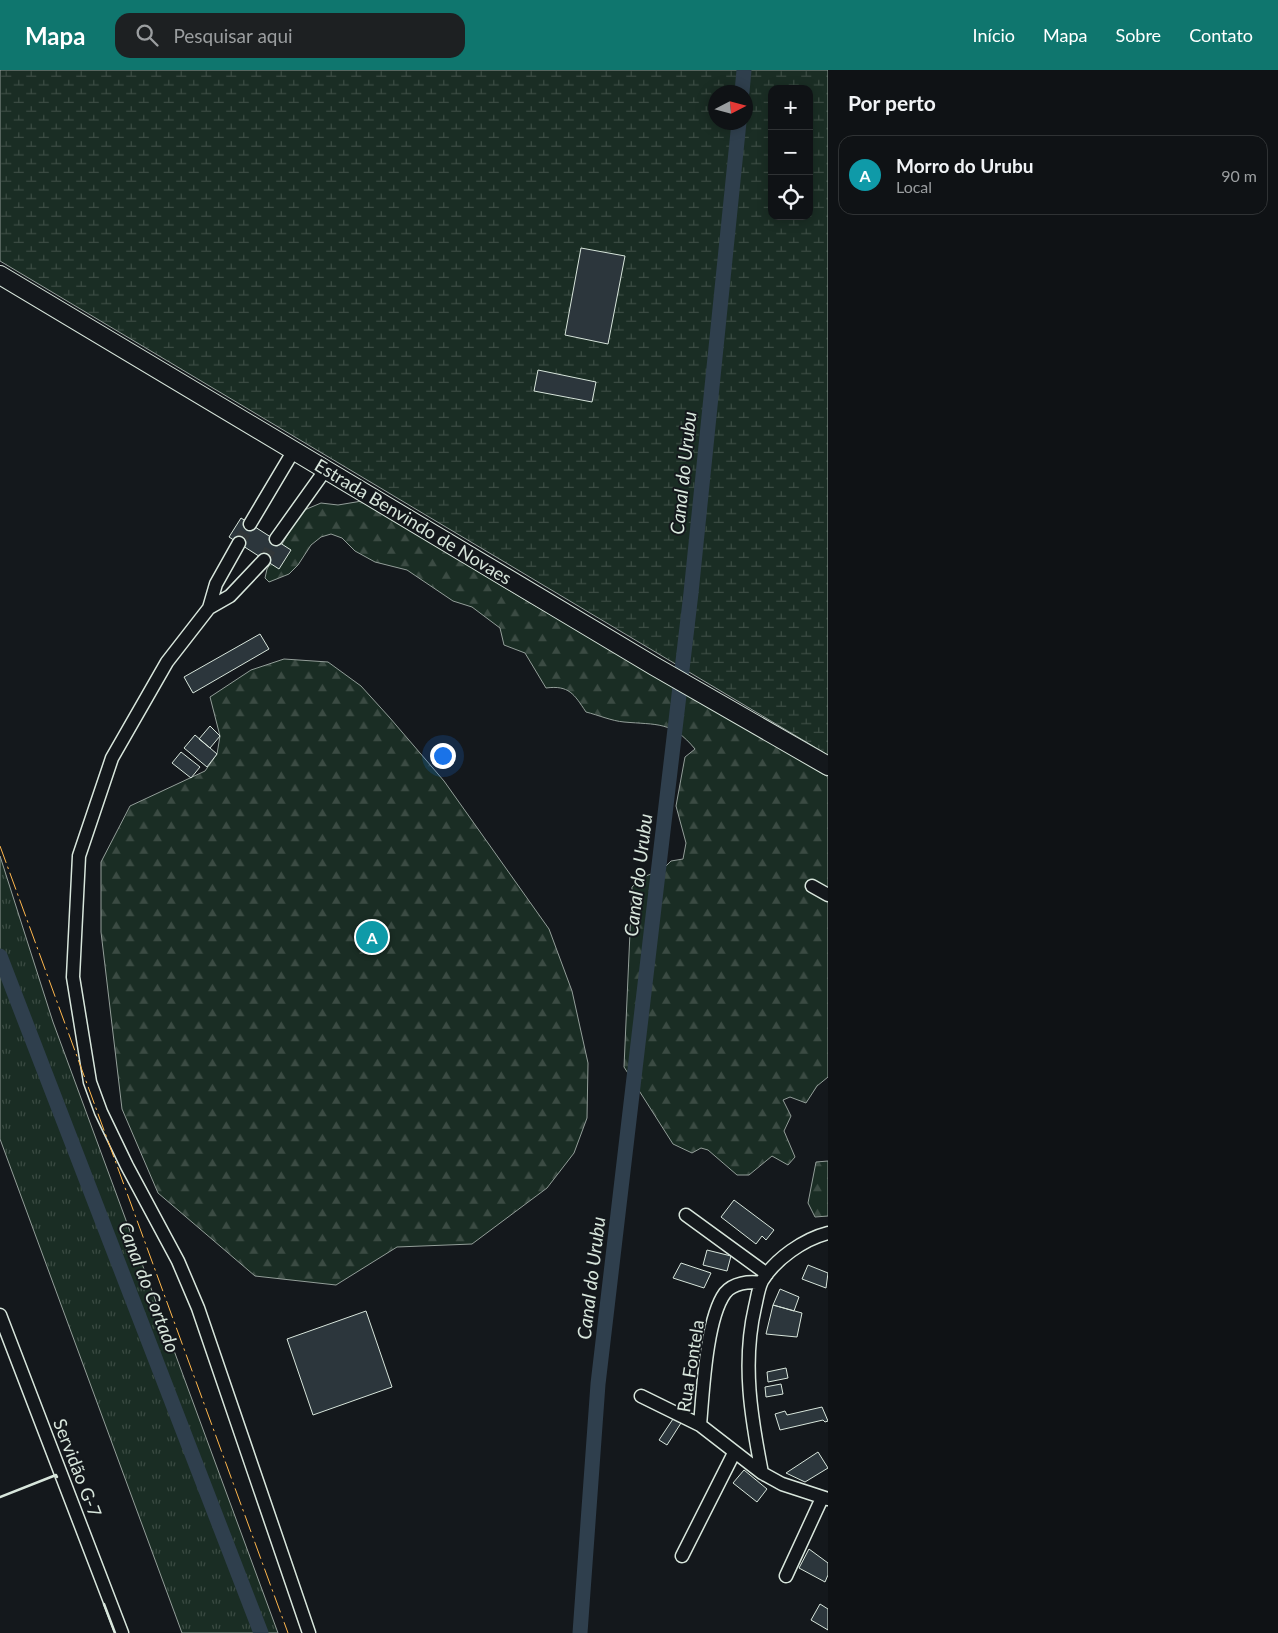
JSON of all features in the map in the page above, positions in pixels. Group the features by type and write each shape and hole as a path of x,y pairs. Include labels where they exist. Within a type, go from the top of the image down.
{"street":[{"name":"Estrada Benvindo de Novaes","path":"0,274 654,666 724,704 828,766"},
{"path":"250,524 294,450"},
{"path":"276,539 326,469"},
{"path":"239,543 216,584 209,608 167,662 112,758 80,856 74,977 82,1042 90,1082 100,1112 126,1166 178,1261 198,1308 309,1633"},
{"path":"209,608 230,596 264,560"},
{"path":"812,886 828,895"},
{"path":"686,1215 764,1279"},
{"path":"762,1473 752,1414 748,1373 751,1326 764,1279 801,1243 828,1232"},
{"name":"Rua Fontela","path":"700,1425 708,1342 719,1306 726,1292 735,1286 764,1279"},
{"name":"Servidão G-7","path":"0,1315 122,1633"},
{"path":"642,1396 700,1425 762,1473 782,1484 825,1499 786,1576"},
{"path":"682,1556 734,1453"}],"green space":[{"path":"0,70 828,70 828,755 0,261"},
{"path":"362,501 527,601 751,730 828,777 828,1077 817,1086 806,1103 790,1097 783,1100 791,1116 784,1131 795,1157 788,1165 772,1156 749,1175 737,1175 708,1150 701,1148 692,1153 673,1144 624,1067 632,887 643,877 662,870 671,861 683,859 686,843 676,806 685,757 695,749 679,733 663,726 619,721 586,712 570,692 554,687 546,688 525,653 504,645 500,628 472,607 453,601 407,570 375,562 355,551 342,538 331,534 321,537 311,545 298,565 289,574 269,582 265,578 267,569 302,511 321,503 338,505"},
{"path":"284,659 328,662 361,686 444,781 549,929 572,991 588,1063 587,1118 574,1153 547,1188 472,1244 397,1247 336,1285 255,1276 158,1193 122,1109 101,932 101,862 130,806 205,771 217,754 220,736 210,697 251,670"},
{"path":"0,856 53,1022 278,1633 182,1633 0,1139"},
{"path":"828,1161 828,1216 815,1217 808,1203 816,1162"}],"building":[{"path":"581,248 625,256 608,344 565,335"},
{"path":"538,370 596,382 592,402 534,391"},
{"path":"241,518 291,550 279,569 229,537"},
{"path":"260,634 269,649 193,693 184,677"},
{"path":"210,726 220,736 210,748 199,739"},
{"path":"195,735 217,754 207,767 184,748"},
{"path":"181,752 200,767 191,778 172,763"},
{"path":"734,1200 774,1230 766,1240 762,1236 756,1244 721,1217"},
{"path":"707,1250 731,1256 727,1271 703,1265"},
{"path":"681,1263 711,1273 704,1288 673,1278"},
{"path":"808,1265 828,1273 826,1288 802,1279"},
{"path":"780,1289 799,1297 794,1311 773,1305"},
{"path":"773,1305 802,1313 797,1337 766,1334"},
{"path":"366,1311 392,1387 313,1415 287,1339"},
{"path":"786,1368 788,1378 768,1382 767,1372"},
{"path":"781,1384 783,1394 766,1397 765,1387"},
{"path":"822,1407 828,1421 825,1422 823,1420 780,1430 775,1414 785,1411 787,1415"},
{"path":"673,1419 681,1423 667,1445 659,1440"},
{"path":"818,1452 828,1468 805,1482 786,1473"},
{"path":"744,1470 767,1489 757,1502 733,1483"},
{"path":"809,1549 828,1563 828,1575 825,1582 799,1568"},
{"path":"820,1604 828,1609 828,1630 811,1620"}],"waterway":[{"name":"Canal do Urubu","path":"743,85 744,70"},
{"name":"Canal do Urubu","path":"580,1633 598,1384 691,593 738,130"},
{"name":"Canal do Cortado","path":"0,956 261,1633"}],"tunnel":[{"path":"239,543 250,524"},
{"path":"264,560 276,539"}],"wall":[{"path":"0,1497 56,1475 57,1477"},
{"path":"104,1604 115,1633"}],"power":[{"path":"0,846 288,1633"}],"place":[{"name":"Morro do Urubu","path":"372,937"}]}
